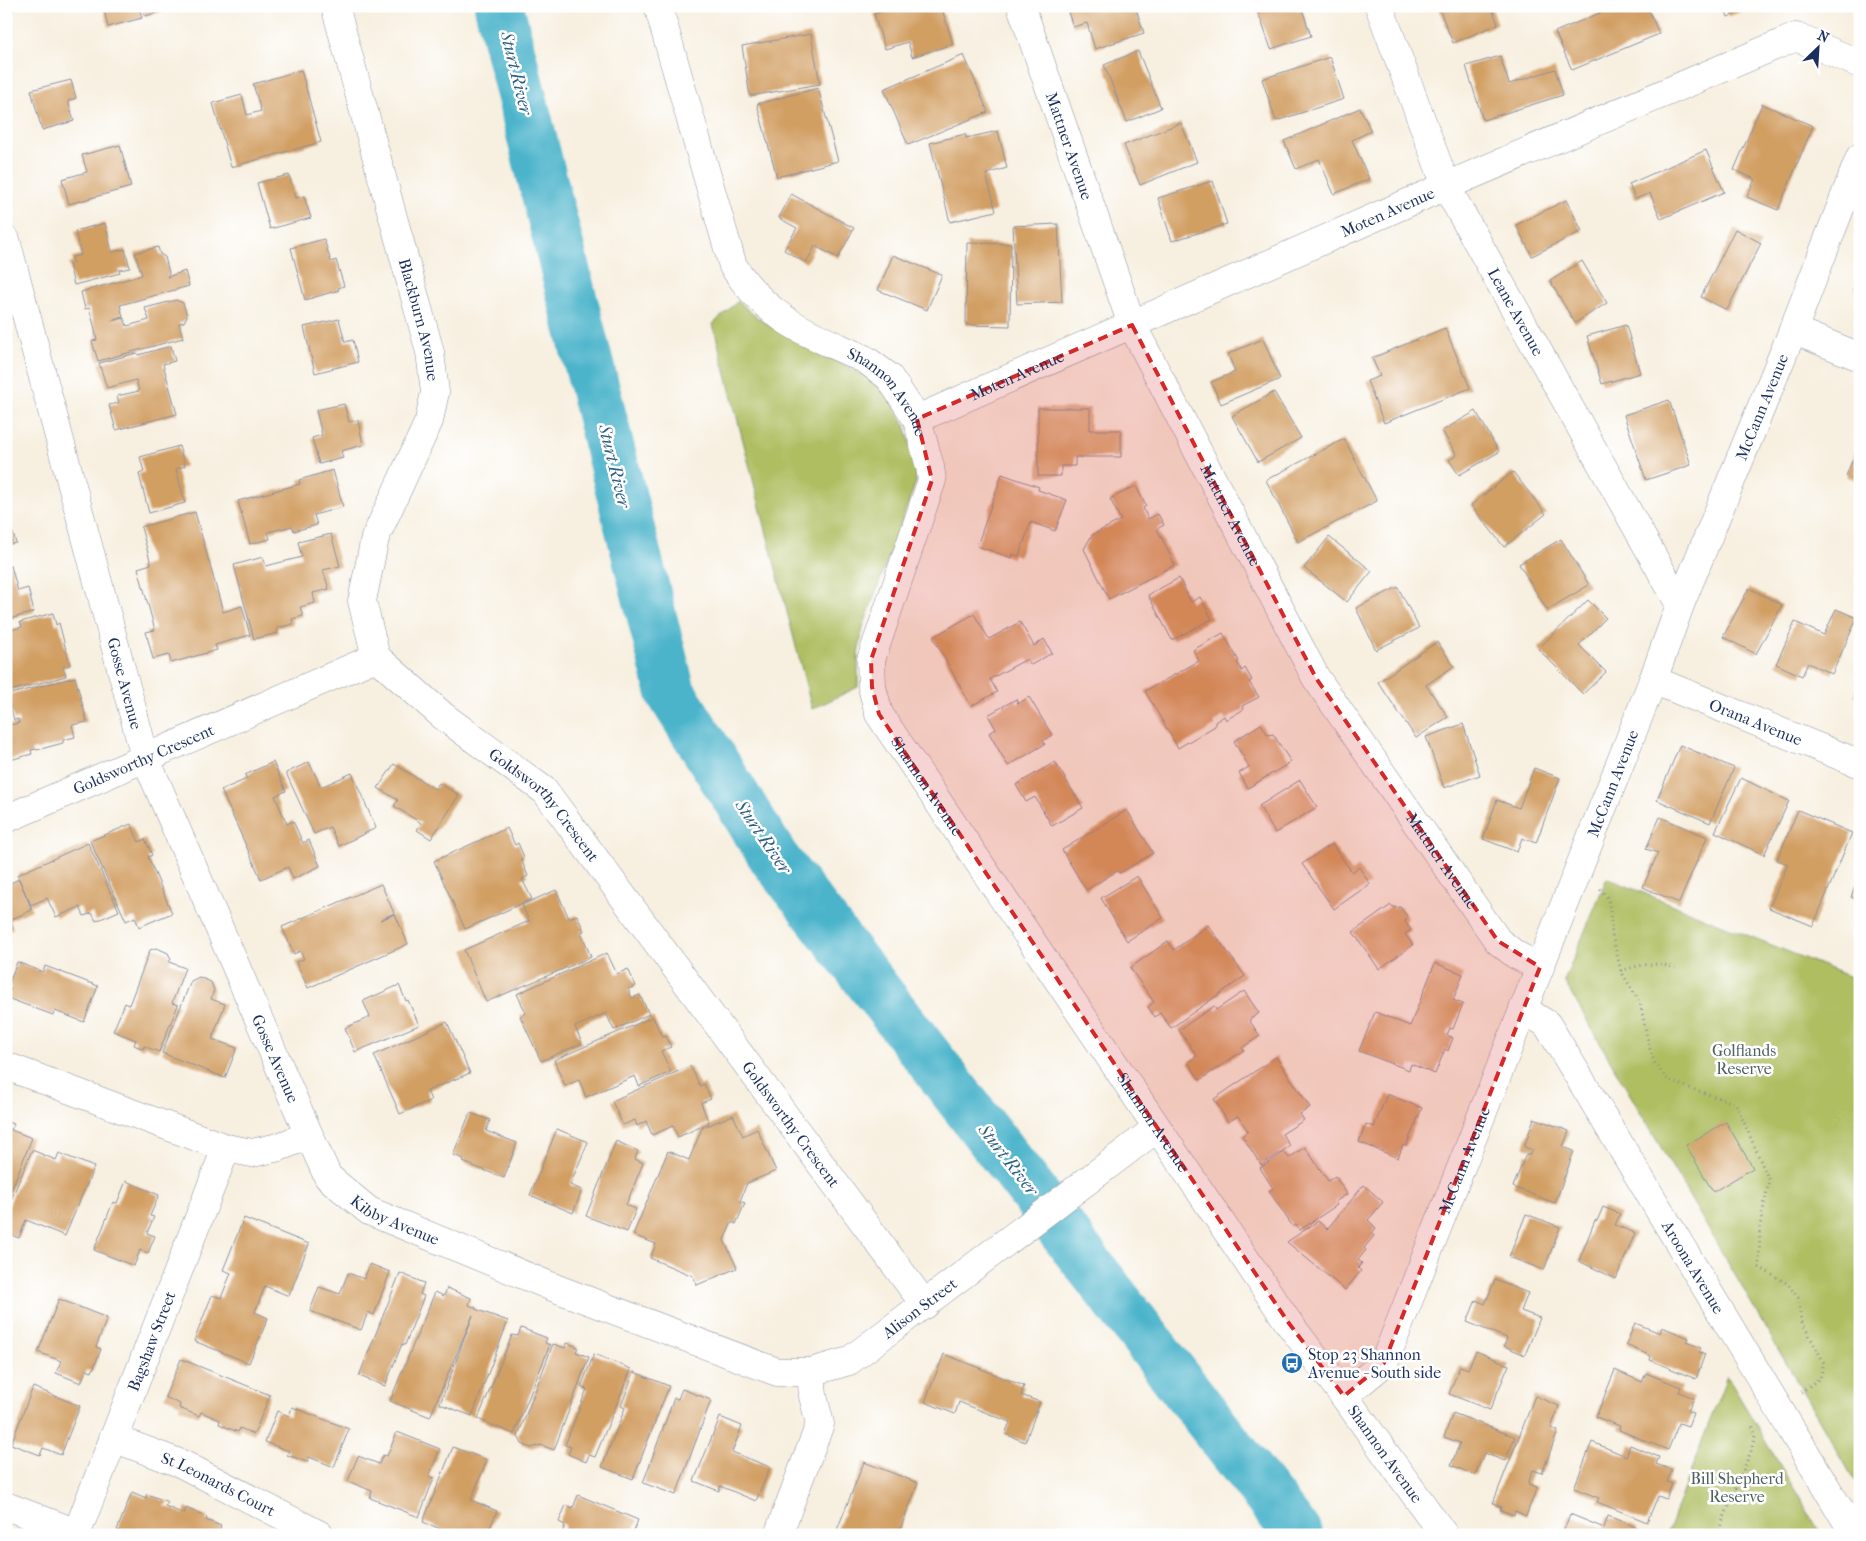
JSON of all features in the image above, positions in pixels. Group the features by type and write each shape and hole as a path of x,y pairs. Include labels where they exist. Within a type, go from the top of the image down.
{"street":[{"name":"Blackburn Avenue","path":"335,6 430,352 434,392 429,421 375,538 362,601 376,657"},
{"name":"Shannon Avenue","path":"658,6 733,266 755,296 782,319 866,360 889,376 917,419 932,480 871,660 872,687 879,714 1288,1322 1444,1535"},
{"name":"Mattner Avenue","path":"1021,6 1132,325 1316,678 1498,941 1516,955 1540,967"},
{"name":"Leane Avenue","path":"1379,6 1446,186 1680,605"},
{"name":"Moten Avenue","path":"917,419 1446,186 1796,38 1860,64"},
{"name":"McCann Avenue","path":"1344,1396 1384,1363 1653,680 1680,605 1793,330 1860,157"},
{"name":"Gosse Avenue","path":"6,240 145,757 309,1135"},
{"path":"1793,330 1860,357"},
{"name":"Goldsworthy Crescent","path":"6,819 376,657 443,716 545,791 925,1304"},
{"name":"Orana Avenue","path":"1653,680 1860,764"},
{"name":"Aroona Avenue","path":"1523,1009 1547,1024 1855,1535"},
{"path":"6,1066 226,1148 252,1153 279,1147 309,1135"},
{"name":"Alison Street","path":"811,1372 849,1361 1157,1128"},
{"name":"Kibby Avenue","path":"309,1135 328,1177 369,1211 555,1288 776,1372 811,1372"},
{"name":"Bagshaw Street","path":"76,1534 226,1148"},
{"path":"778,1535 820,1424 813,1396 811,1372"},
{"name":"St Leonards Court","path":"113,1438 182,1464 320,1535"},
{"path":"6,1506 76,1534"}],"path":[{"path":"1600,888 1608,898 1612,935 1621,971 1640,1003 1650,1050 1655,1064 1666,1078 1678,1084 1736,1104 1769,1180 1760,1226 1759,1267 1788,1284 1798,1298 1801,1320 1824,1363 1820,1378 1796,1396"},
{"path":"1621,971 1645,964 1659,964 1675,968"},
{"path":"1717,1535 1751,1451 1754,1436 1752,1424"}],"highlighted area":[{"path":"1132,325 1316,678 1498,941 1540,967 1384,1363 1344,1396 1288,1322 879,714 872,687 871,660 932,480 917,419"}],"green space":[{"path":"738,301 755,316 777,330 866,376 888,395 905,425 914,456 916,482 863,627 858,655 858,687 812,709 713,324"},
{"name":"Golflands Reserve","path":"1607,878 1860,981 1860,1490 1564,981"},
{"name":"Bill Shepherd Reserve","path":"1727,1376 1821,1534 1666,1535"}],"building":[{"path":"6,6 13,6 14,10 6,11"},
{"path":"103,6 139,6 142,18 108,27"},
{"path":"142,6 197,7 186,10 179,7 145,16"},
{"path":"898,6 941,6 953,44 912,57 908,42 885,49 874,14"},
{"path":"1066,6 1135,6 1144,33 1095,49 1087,23 1073,27"},
{"path":"1256,6 1301,6 1311,36 1271,49"},
{"path":"1438,6 1491,6 1498,24 1453,43"},
{"path":"1616,6 1647,6 1659,34 1572,70 1555,32"},
{"path":"1719,6 1754,6 1728,17 1725,9"},
{"path":"811,34 820,84 750,96 742,46"},
{"path":"1138,51 1161,108 1127,122 1104,65"},
{"path":"964,55 988,112 908,145 884,89"},
{"path":"1500,56 1509,84 1555,69 1563,95 1483,120 1466,66"},
{"path":"1330,57 1344,99 1276,121 1262,79"},
{"path":"301,70 321,142 231,167 213,103 242,95 247,115 261,111 253,84"},
{"path":"71,80 76,98 68,101 74,121 42,130 31,90"},
{"path":"818,88 838,161 777,177 757,104"},
{"path":"1762,104 1813,126 1778,210 1747,197 1755,179 1734,170"},
{"path":"1360,108 1371,131 1352,140 1369,179 1334,194 1319,159 1296,169 1284,141"},
{"path":"1181,123 1197,162 1140,185 1124,145"},
{"path":"998,131 1007,168 986,174 996,211 950,222 930,143 965,134 966,138"},
{"path":"120,145 131,187 69,204 62,179 87,172 82,155"},
{"path":"1706,150 1724,192 1661,219 1650,193 1635,199 1629,184"},
{"path":"289,175 296,198 304,196 311,218 270,229 257,183"},
{"path":"1213,181 1227,224 1172,241 1158,198"},
{"path":"791,194 854,228 838,258 815,246 806,263 784,250 797,228 779,218"},
{"path":"1566,200 1582,231 1532,256 1516,225"},
{"path":"105,223 112,252 125,249 130,268 119,270 120,273 74,285 69,264 73,263 72,257 81,255 75,231"},
{"path":"1058,224 1062,302 1017,304 1013,226"},
{"path":"1735,229 1761,243 1727,310 1701,297"},
{"path":"324,239 331,262 336,260 344,286 338,288 339,290 305,300 291,248"},
{"path":"967,243 1011,244 1010,326 966,325"},
{"path":"158,247 160,254 165,257 169,273 167,277 185,271 189,286 120,305 123,317 111,321 124,318 127,326 149,320 145,308 176,300 183,303 187,316 184,322 179,323 183,338 98,361 92,341 97,340 94,325 89,308 85,309 81,292 142,275 135,253"},
{"path":"893,255 942,275 927,310 878,290"},
{"path":"1582,261 1607,303 1575,323 1550,281"},
{"path":"1860,278 1860,291 1855,288"},
{"path":"339,319 345,342 353,340 358,362 315,373 304,327"},
{"path":"1626,325 1640,373 1602,384 1587,336"},
{"path":"1445,328 1470,388 1384,423 1367,381 1380,376 1372,358"},
{"path":"1263,339 1280,379 1221,404 1211,382 1235,372 1228,354"},
{"path":"171,346 175,361 163,364 177,414 116,430 109,405 119,403 117,396 139,391 136,380 107,388 99,363"},
{"path":"1274,392 1301,438 1258,462 1232,416"},
{"path":"1669,400 1691,465 1646,480 1624,415"},
{"path":"344,404 349,422 358,420 363,445 341,451 343,458 319,464 312,438 322,435 316,410"},
{"path":"1038,408 1090,408 1090,430 1121,430 1121,457 1075,457 1075,466 1061,466 1061,476 1038,476"},
{"path":"1476,411 1499,452 1459,475 1449,460 1457,455 1442,431"},
{"path":"1344,439 1377,501 1298,542 1266,480"},
{"path":"1860,442 1860,482 1846,476"},
{"path":"179,446 185,466 176,469 185,503 149,513 139,474 144,472 140,457"},
{"path":"333,470 343,507 314,515 317,525 294,531 292,526 268,532 270,539 250,544 238,501 300,484 299,480"},
{"path":"1513,472 1546,514 1504,547 1471,505"},
{"path":"1002,474 1039,487 1038,490 1067,500 1055,531 1031,522 1019,556 1013,554 1012,558 977,546"},
{"path":"1136,486 1146,506 1143,508 1148,519 1158,514 1164,525 1157,529 1175,565 1109,599 1084,549 1092,535 1121,520 1110,499"},
{"path":"6,512 16,543 6,545"},
{"path":"195,512 223,612 242,606 250,635 215,645 217,650 171,663 169,655 153,659 146,632 155,630 138,568 151,564 141,527"},
{"path":"331,534 340,566 323,570 329,589 313,593 315,603 300,607 303,616 292,619 293,624 277,628 278,633 254,639 234,565 263,557 266,566 302,557 298,542"},
{"path":"1329,537 1372,571 1347,602 1304,568"},
{"path":"1561,539 1589,585 1547,610 1519,564"},
{"path":"11,566 18,591 28,588 34,612 6,620 6,567"},
{"path":"1179,578 1191,602 1200,597 1212,619 1172,640 1148,595"},
{"path":"1398,587 1419,628 1376,650 1356,608"},
{"path":"1749,588 1782,605 1756,654 1723,637"},
{"path":"1588,600 1606,618 1579,645 1606,672 1583,694 1538,649"},
{"path":"1836,609 1857,618 1832,674 1808,663 1802,676 1776,664 1795,622 1824,635"},
{"path":"53,613 56,625 59,623 70,665 63,667 66,676 6,692 6,631 22,627 20,622"},
{"path":"974,614 989,639 1020,622 1034,646 1044,639 1052,653 1031,665 1027,659 990,679 997,692 971,706 933,637"},
{"path":"1223,633 1239,661 1237,662 1242,671 1245,668 1252,680 1249,682 1259,697 1242,706 1244,709 1226,720 1224,716 1215,722 1215,726 1178,748 1145,691 1199,661 1193,650"},
{"path":"1437,642 1454,666 1426,685 1448,717 1416,738 1378,682"},
{"path":"75,677 87,722 72,725 75,737 63,740 63,743 31,750 32,754 6,761 6,726 19,723 18,719 14,720 7,695"},
{"path":"1860,684 1860,698 1854,695"},
{"path":"1029,697 1052,735 1043,741 1045,744 1008,766 989,733 996,729 988,715 1016,699 1018,704"},
{"path":"1261,724 1268,735 1273,734 1291,762 1248,788 1239,773 1249,767 1234,741"},
{"path":"1463,724 1480,775 1444,788 1426,737"},
{"path":"1680,745 1734,768 1710,823 1657,800"},
{"path":"273,762 286,791 275,796 287,824 293,821 303,843 309,840 320,866 293,879 288,867 261,879 221,790 247,779 245,775"},
{"path":"309,762 321,787 352,773 376,828 339,846 330,827 314,834 286,773"},
{"path":"1055,762 1083,808 1052,826 1035,797 1026,802 1016,785"},
{"path":"394,764 435,789 439,783 459,795 431,839 417,830 421,823 394,806 398,800 378,788"},
{"path":"1534,768 1560,778 1536,843 1522,838 1517,852 1483,839 1497,800 1519,808"},
{"path":"1741,778 1789,801 1764,855 1715,832"},
{"path":"1300,780 1317,807 1275,833 1259,806"},
{"path":"1127,810 1153,853 1120,873 1117,871 1086,890 1062,850"},
{"path":"1798,810 1852,833 1813,926 1769,908 1788,864 1777,860"},
{"path":"1660,817 1707,837 1679,903 1643,887 1658,853 1646,849"},
{"path":"131,824 139,842 145,839 152,855 148,857 172,913 139,927 135,917 126,921 90,841"},
{"path":"507,828 515,845 518,843 524,857 521,859 528,876 522,879 532,899 465,929 434,861"},
{"path":"88,843 119,911 96,921 92,913 84,916 80,907 56,917 47,898 31,905 17,875"},
{"path":"1332,844 1352,872 1359,867 1370,884 1334,909 1302,864"},
{"path":"1860,874 1860,901 1851,897"},
{"path":"1137,876 1163,918 1127,941 1101,898"},
{"path":"19,879 32,910 10,920 13,929 6,932 6,885"},
{"path":"381,884 394,913 380,920 395,914 408,944 308,988 296,962 304,959 300,951 294,954 282,927"},
{"path":"556,890 569,918 577,915 584,931 581,932 591,957 486,1002 464,950 529,921 522,905"},
{"path":"1391,905 1394,908 1400,907 1407,916 1405,922 1411,930 1405,934 1413,945 1379,969 1353,932"},
{"path":"1208,925 1245,976 1171,1028 1160,1013 1155,1017 1148,1007 1154,1002 1130,968 1168,941 1174,950"},
{"path":"157,948 168,953 171,959 169,962 185,968 172,1003 178,1005 159,1052 144,1046 143,1049 134,1045 136,1040 113,1031 125,1003 129,1005 150,950"},
{"path":"607,953 617,974 628,969 636,986 628,989 632,998 640,995 649,1014 614,1030 606,1013 575,1027 582,1043 541,1061 520,1016 526,1013 517,994"},
{"path":"17,962 43,972 45,966 98,986 84,1022 55,1011 53,1015 7,998 11,988 8,986"},
{"path":"1435,963 1463,974 1453,1000 1463,1004 1453,1029 1450,1028 1447,1035 1453,1038 1448,1051 1445,1049 1435,1074 1411,1064 1409,1070 1359,1051 1375,1012 1410,1026"},
{"path":"199,977 211,982 214,990 211,999 225,1004 212,1039 237,1048 225,1078 162,1053 191,981"},
{"path":"399,985 419,1025 355,1052 345,1028 370,1017 363,1001"},
{"path":"1244,991 1259,1013 1249,1020 1260,1036 1242,1048 1244,1050 1200,1080 1188,1062 1197,1056 1179,1030 1214,1006 1216,1010"},
{"path":"653,1017 662,1037 666,1036 671,1047 661,1051 671,1072 639,1086 635,1076 586,1097 579,1080 565,1086 554,1060"},
{"path":"447,1022 470,1073 427,1091 431,1100 400,1114 374,1055"},
{"path":"1276,1057 1310,1107 1300,1114 1304,1120 1282,1134 1290,1146 1261,1165 1242,1136 1248,1131 1238,1116 1228,1122 1214,1099"},
{"path":"690,1066 700,1086 704,1084 711,1099 701,1103 709,1123 678,1137 673,1126 652,1135 646,1121 637,1126 635,1120 623,1125 612,1101"},
{"path":"1387,1094 1422,1108 1406,1146 1403,1145 1398,1158 1359,1142 1366,1124 1374,1127"},
{"path":"470,1113 490,1120 486,1131 517,1143 504,1178 463,1162 464,1159 453,1155"},
{"path":"733,1115 743,1136 757,1129 776,1171 747,1183 740,1201 745,1203 736,1224 732,1222 724,1240 737,1268 697,1285 693,1276 650,1258 656,1244 633,1235 668,1151 689,1160 702,1128"},
{"path":"1534,1118 1569,1131 1563,1147 1574,1151 1555,1203 1513,1187 1526,1154 1530,1155 1533,1150 1524,1147"},
{"path":"6,1122 14,1124 11,1130 32,1138 6,1203"},
{"path":"1726,1122 1753,1168 1713,1192 1686,1145"},
{"path":"557,1129 588,1142 570,1185 582,1190 573,1213 530,1195"},
{"path":"616,1141 638,1151 635,1159 643,1163 626,1205 636,1209 627,1232 586,1216"},
{"path":"1305,1147 1328,1181 1335,1176 1347,1194 1335,1202 1337,1205 1300,1230 1296,1225 1293,1227 1269,1191 1273,1188 1260,1168 1284,1152 1289,1158"},
{"path":"32,1150 56,1160 59,1153 94,1167 65,1236 26,1220 19,1238 6,1233 6,1212"},
{"path":"126,1181 159,1195 150,1216 154,1217 147,1233 155,1236 148,1253 140,1250 134,1266 94,1250 113,1202 117,1203"},
{"path":"1364,1185 1383,1202 1368,1220 1376,1228 1372,1233 1374,1236 1364,1248 1366,1250 1358,1260 1362,1263 1358,1268 1361,1271 1345,1290 1287,1242 1318,1221 1327,1229"},
{"path":"1603,1207 1620,1214 1615,1225 1635,1233 1616,1279 1579,1261 1595,1220 1597,1221"},
{"path":"1526,1214 1560,1227 1544,1270 1509,1257"},
{"path":"244,1218 309,1244 289,1296 265,1286 255,1312 268,1318 249,1363 194,1341 212,1295 221,1298 231,1273 223,1270"},
{"path":"370,1264 390,1272 374,1315 368,1312 361,1330 310,1311 319,1287 340,1294 348,1273 364,1279"},
{"path":"400,1273 424,1283 420,1294 424,1296 405,1345 402,1344 385,1386 359,1376"},
{"path":"1495,1280 1528,1293 1521,1311 1540,1318 1525,1355 1504,1346 1507,1338 1467,1322 1476,1300 1485,1304"},
{"path":"447,1288 471,1298 469,1305 475,1309 508,1321 472,1416 440,1404 473,1315 430,1417 390,1401 435,1292 444,1296"},
{"path":"59,1299 107,1318 96,1347 101,1349 92,1372 86,1370 81,1383 56,1373 61,1361 38,1352"},
{"path":"1635,1323 1660,1333 1662,1327 1689,1338 1687,1342 1701,1348 1699,1352 1705,1354 1696,1379 1650,1360 1651,1356 1626,1345"},
{"path":"521,1328 547,1338 545,1343 550,1345 514,1434 478,1419 512,1335 518,1336"},
{"path":"567,1343 578,1347 576,1352 589,1357 554,1450 541,1445 531,1448 522,1444 518,1436 553,1344 565,1348"},
{"path":"1476,1351 1509,1365 1490,1410 1449,1394 1460,1366 1468,1369"},
{"path":"594,1354 631,1369 595,1457 589,1455 586,1462 568,1454 571,1447 565,1445 587,1389 581,1387"},
{"path":"944,1354 1024,1386 1021,1395 1040,1402 1025,1442 1005,1434 1010,1422 959,1402 955,1414 925,1402"},
{"path":"181,1359 270,1395 254,1434 240,1428 238,1432 219,1424 220,1420 201,1412 199,1416 179,1408 180,1404 165,1397"},
{"path":"1615,1370 1642,1382 1646,1373 1681,1387 1679,1392 1694,1398 1688,1411 1693,1413 1688,1426 1679,1423 1668,1450 1619,1430 1620,1426 1596,1417"},
{"path":"634,1372 669,1386 633,1479 602,1467 625,1408 621,1406"},
{"path":"33,1387 80,1406 61,1455 43,1448 40,1455 11,1444"},
{"path":"682,1389 711,1400 676,1495 643,1483 674,1398 678,1399"},
{"path":"1535,1396 1559,1406 1551,1428 1558,1431 1542,1473 1533,1470 1528,1484 1537,1487 1526,1516 1515,1511 1514,1515 1500,1510 1501,1507 1493,1503"},
{"path":"292,1407 349,1429 334,1467 309,1457 307,1462 287,1455 289,1451 265,1442 277,1411 289,1416"},
{"path":"1453,1413 1515,1437 1505,1461 1484,1453 1475,1475 1451,1465 1460,1443 1444,1437"},
{"path":"720,1417 742,1426 732,1452 770,1467 756,1501 720,1486 719,1491 694,1481"},
{"path":"397,1432 440,1449 429,1476 434,1478 419,1517 370,1498 372,1491 348,1481 358,1456 379,1464 383,1455 387,1456"},
{"path":"1592,1442 1626,1456 1630,1445 1659,1457 1656,1464 1672,1470 1667,1482 1672,1484 1666,1499 1658,1496 1647,1522 1597,1502 1599,1498 1574,1488"},
{"path":"453,1447 487,1460 471,1500 497,1511 487,1535 471,1535 459,1530 456,1535 423,1522"},
{"path":"864,1462 918,1483 898,1535 835,1535"},
{"path":"132,1492 146,1498 147,1494 168,1502 165,1506 184,1514 186,1508 207,1517 206,1520 221,1526 218,1535 129,1535 117,1530"},
{"path":"578,1495 638,1520 632,1535 621,1535 615,1532 614,1535 562,1535 565,1525 559,1522 566,1505 573,1508"},
{"path":"1570,1514 1604,1528 1608,1516 1638,1528 1636,1535 1562,1535"}],"waterway":[{"name":"Sturt River","path":"499,6 671,693 774,858 1298,1535"}],"place":[{"name":"Stop 23 Shannon Avenue - South side","path":"1292,1363"}]}
